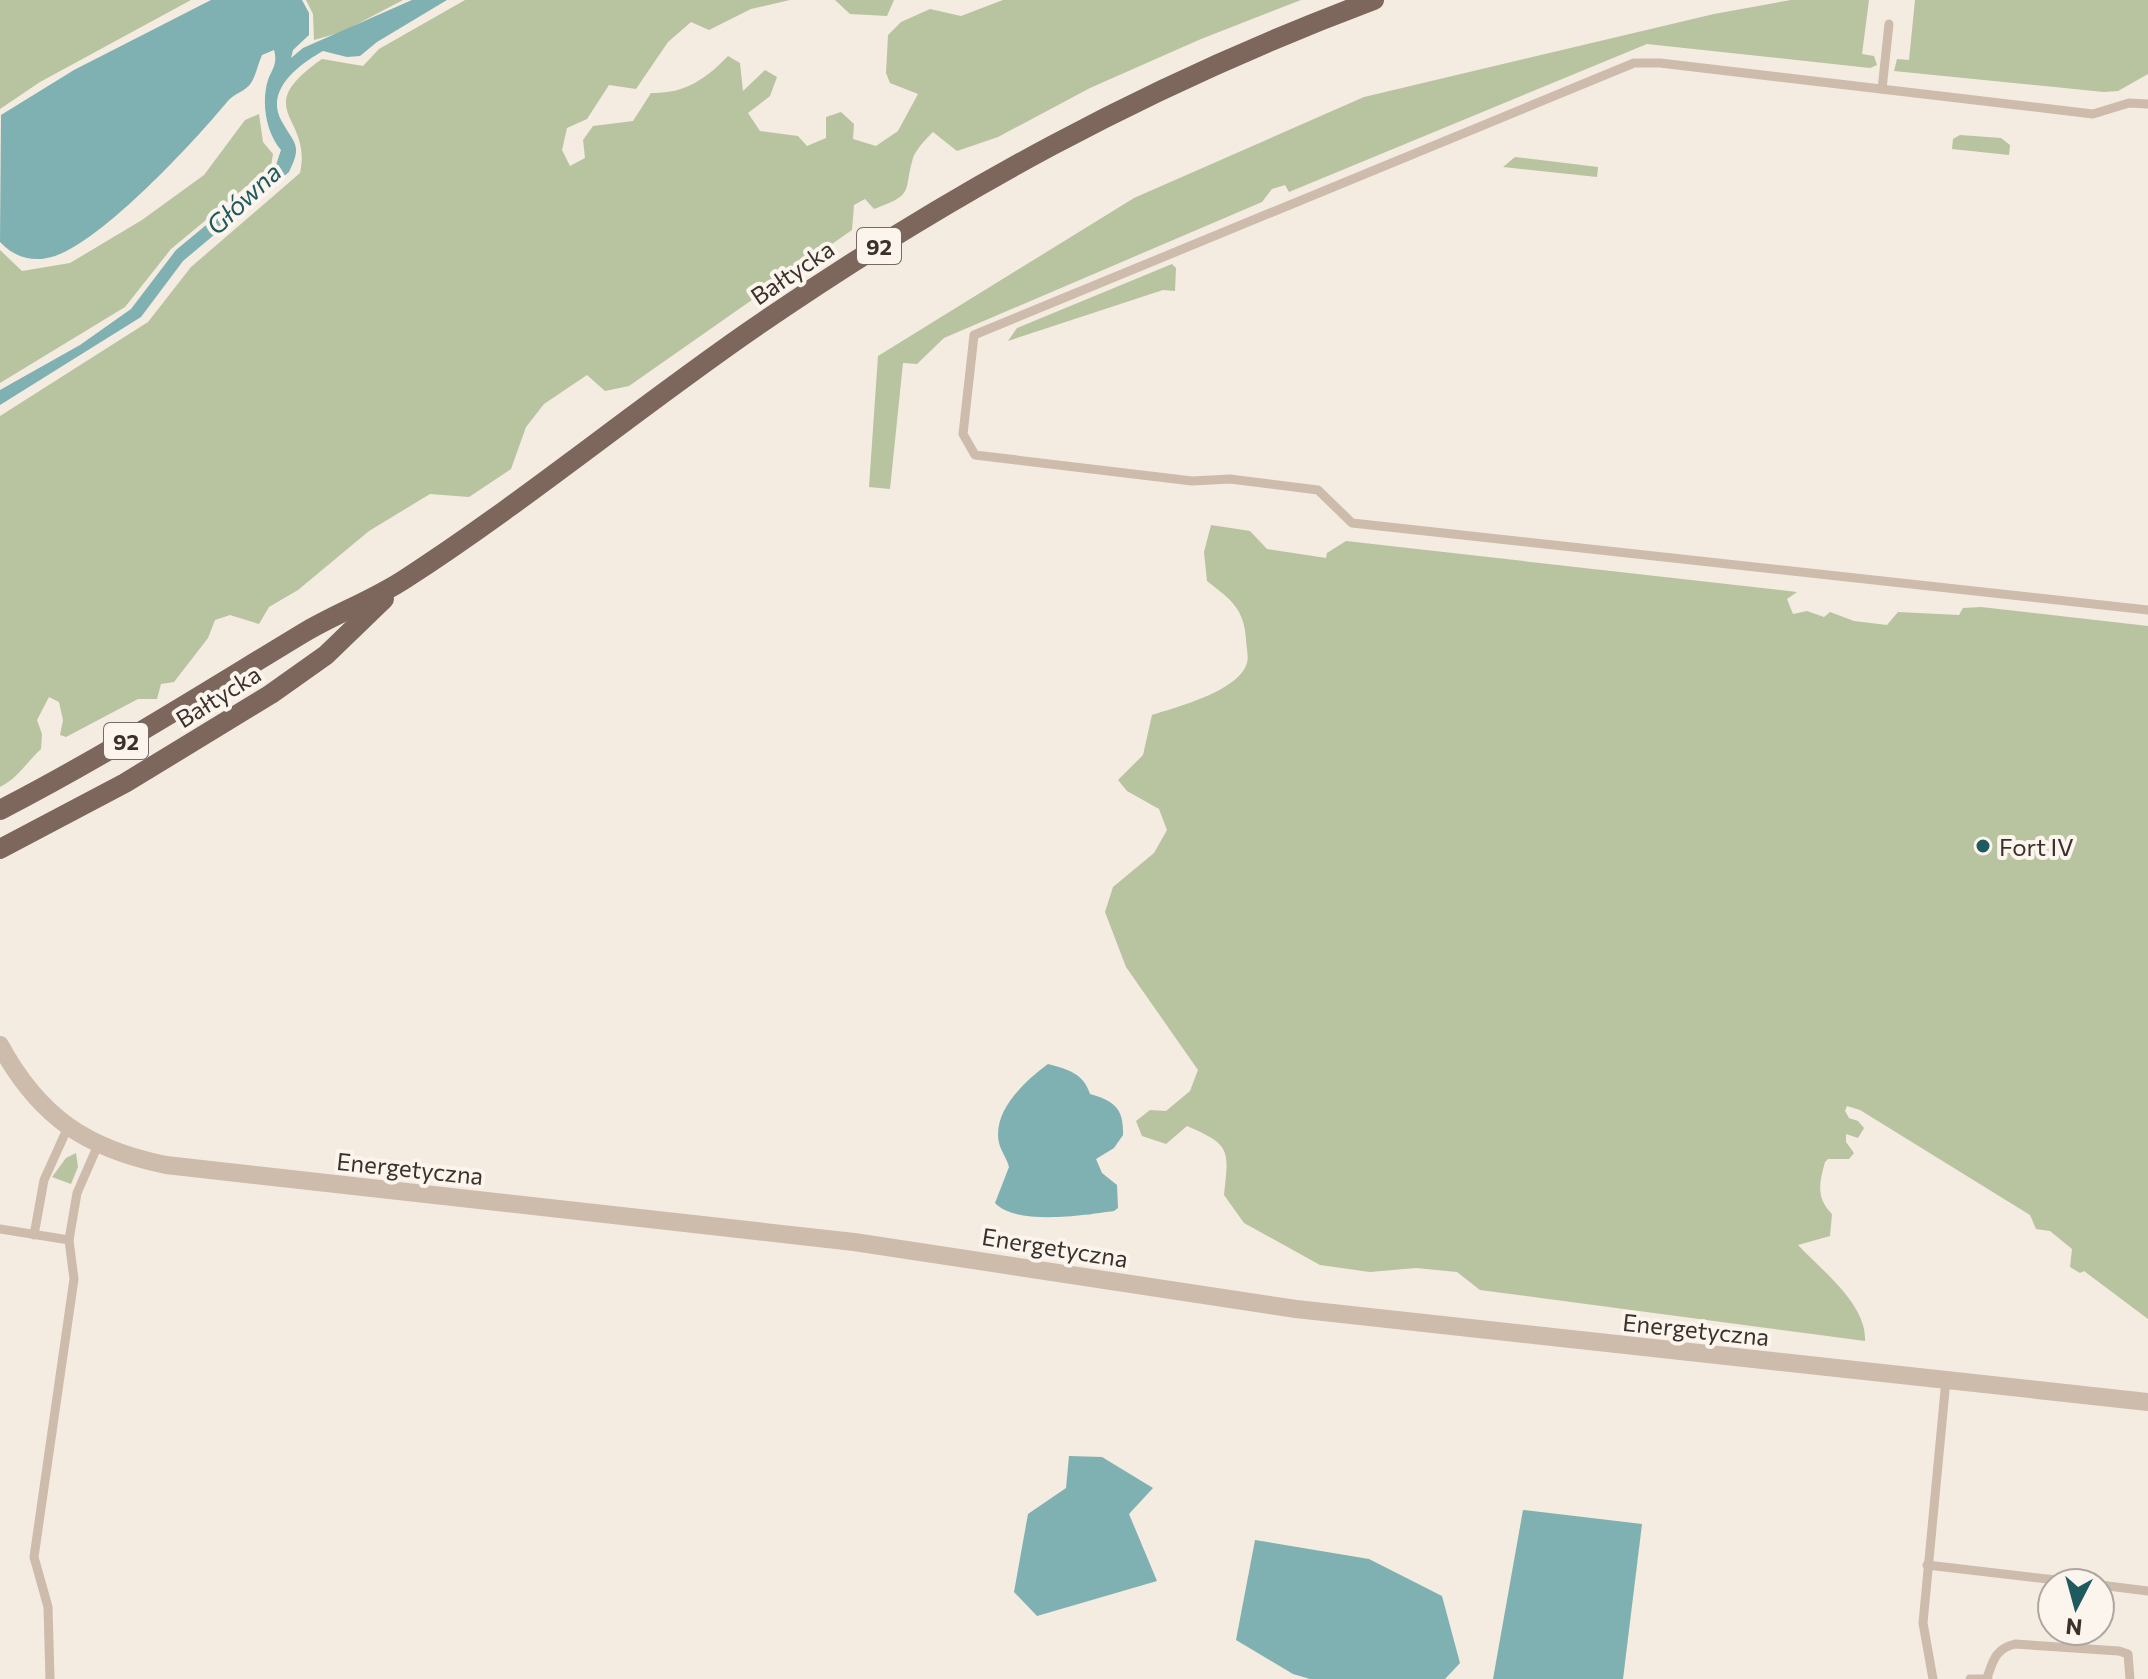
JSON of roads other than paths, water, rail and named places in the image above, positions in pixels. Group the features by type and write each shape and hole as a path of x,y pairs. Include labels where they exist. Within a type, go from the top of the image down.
{"main road":[{"name":"Bałtycka","path":"0,849 125,783 271,694 326,655 401,582 749,331 959,196 1028,155 1181,78 1374,0"},
{"name":"Bałtycka","path":"0,810 145,731 310,629 401,582"}],"street":[{"name":"Energetyczna","path":"0,1045 35,1098 68,1127 98,1145 129,1158 166,1165 854,1242 1296,1309 2148,1402"}],"lane":[{"path":"1882,89 1889,24"},
{"path":"2148,104 2129,103 2093,114 1660,63 1634,63 974,335 963,434 975,455 991,458 1192,481 1230,479 1318,490 1352,523 2148,610"},
{"path":"34,1235 44,1180 68,1127"},
{"path":"50,1679 48,1607 34,1557 74,1279 69,1240 77,1193 98,1145"},
{"path":"0,1229 69,1240"},
{"path":"1933,1679 1923,1623 1946,1380"},
{"path":"1927,1565 2036,1578"},
{"path":"2116,1587 2148,1591"},
{"path":"1970,1679 1987,1679 1995,1656 2002,1647 2015,1644 2119,1651 2128,1654 2130,1679"}],"water":[{"name":"Główna","path":"211,0 302,0 309,13 309,35 293,50 291,58 303,48 412,0 447,0 377,42 360,56 347,57 323,51 295,70 281,88 277,109 295,144 289,172 183,261 141,317 0,405 0,390 80,345 131,309 176,250 275,168 281,150 268,126 265,98 275,63 274,50 262,55 249,86 230,99 147,188 98,231 55,256 40,259 18,255 0,242 1,115 74,70"},
{"path":"1048,1064 1074,1073 1084,1082 1090,1094 1111,1103 1122,1118 1123,1135 1114,1148 1096,1159 1102,1173 1117,1185 1118,1208 1114,1211 1034,1217 1005,1210 995,1203 1009,1167 999,1143 1000,1120 1012,1098"},
{"path":"1069,1456 1102,1457 1153,1488 1129,1514 1157,1581 1037,1616 1014,1592 1028,1514 1066,1488"},
{"path":"1523,1510 1642,1524 1623,1679 1493,1679"},
{"path":"1255,1540 1369,1559 1442,1596 1460,1663 1445,1679 1310,1679 1293,1674 1236,1640"}],"place":[{"name":"Fort IV","path":"1983,846"}]}
